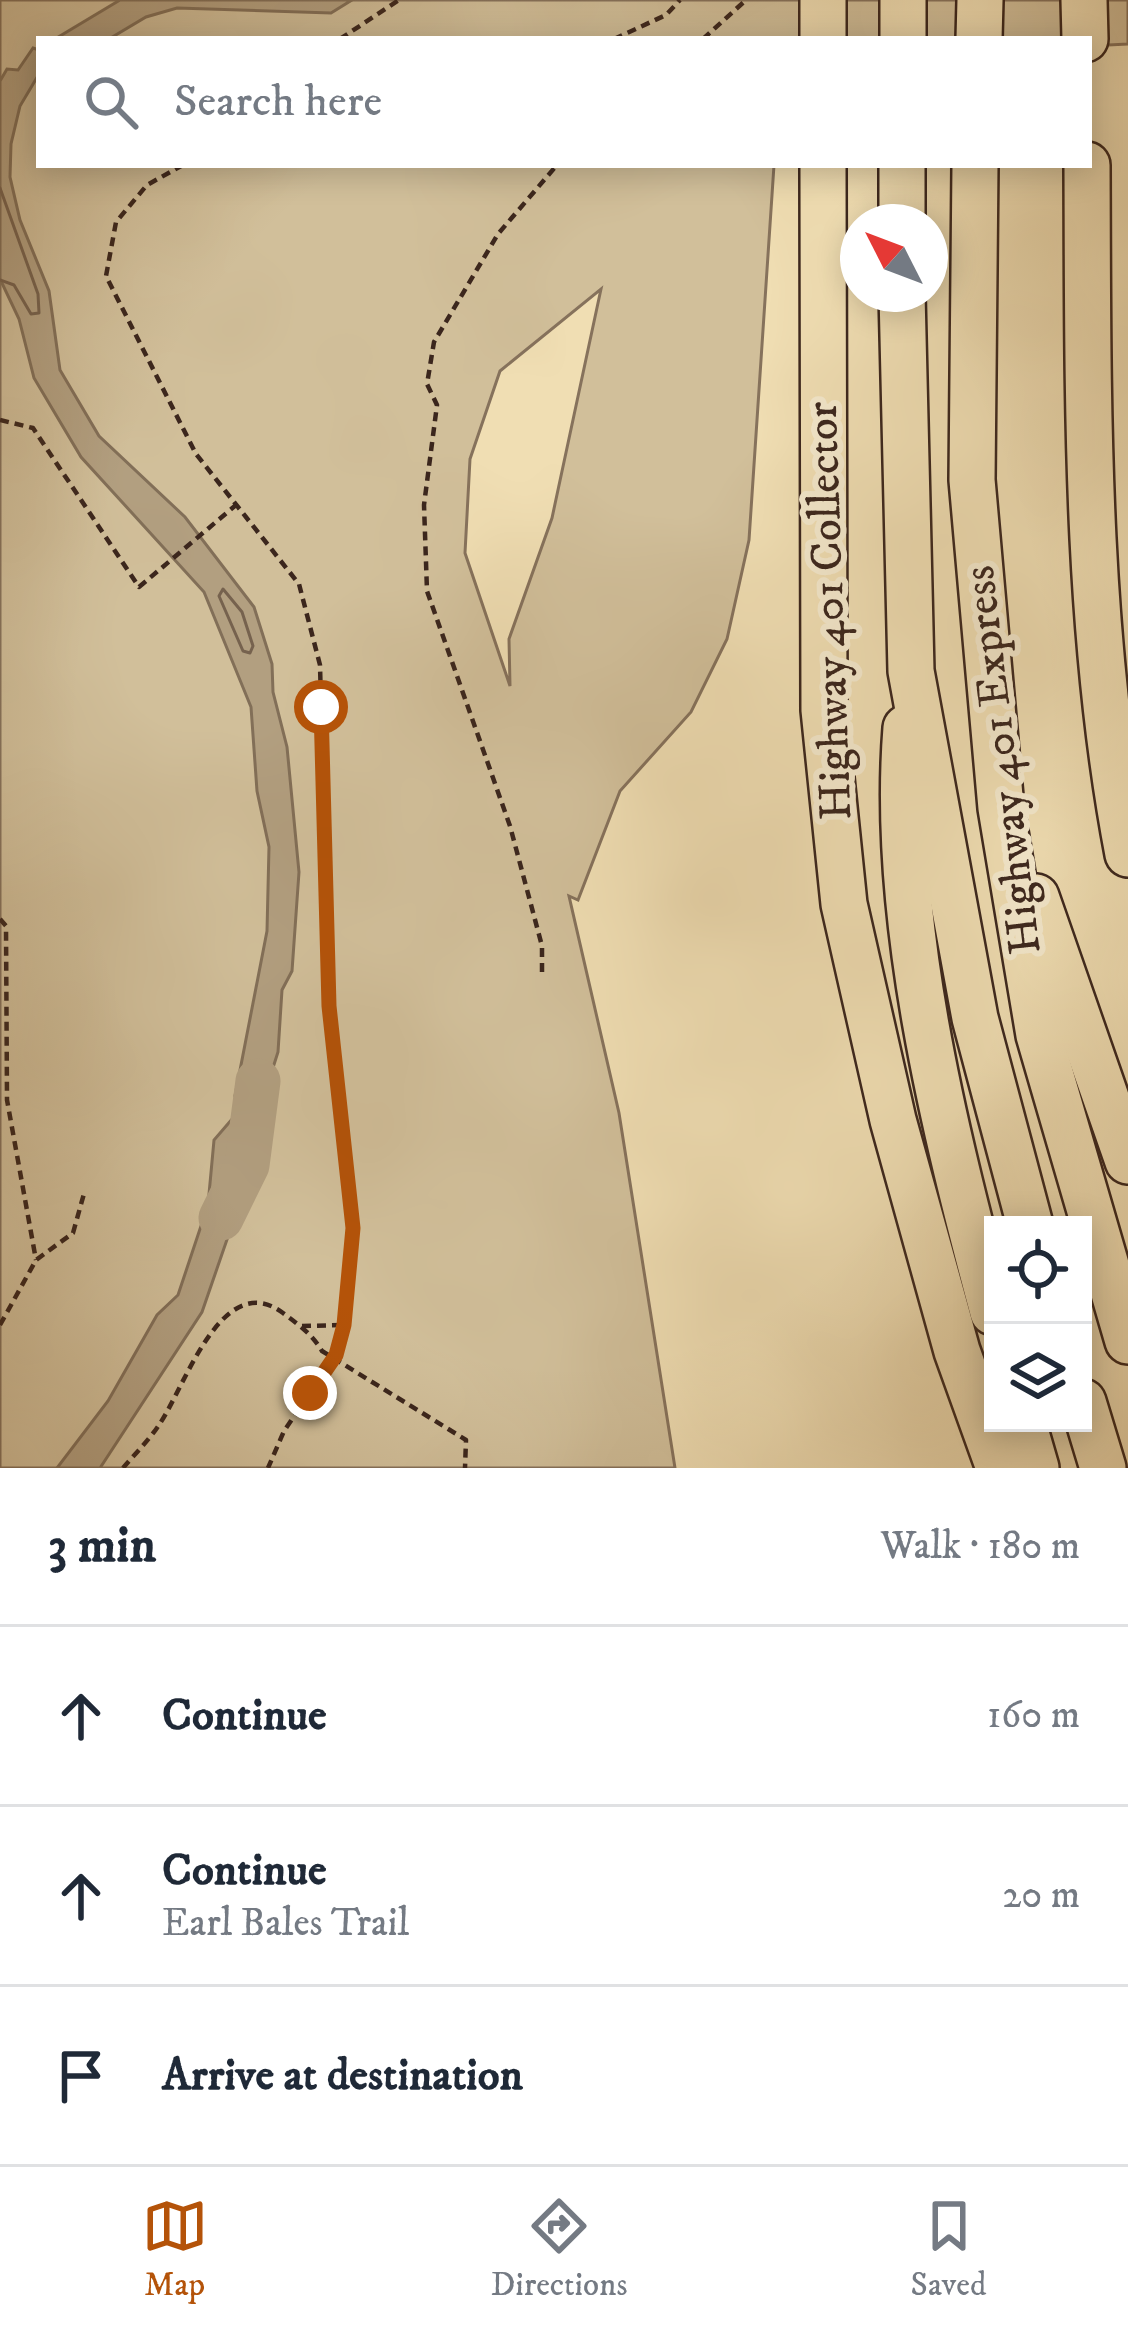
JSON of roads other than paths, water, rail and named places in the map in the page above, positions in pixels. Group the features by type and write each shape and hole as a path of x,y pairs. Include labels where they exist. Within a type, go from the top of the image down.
{"highway":[{"path":"823,0 823,36"},
{"path":"903,0 903,36"},
{"path":"979,36 980,0"},
{"path":"1084,0 1084,36"},
{"name":"Highway 401 Collector","path":"823,168 824,710 844,904 899,1144 957,1351 999,1468"},
{"path":"902,168 902,204"},
{"name":"Highway 401 Express","path":"975,168 972,480 1001,808 1039,1035 1128,1341"},
{"path":"1087,168 1089,441 1114,781 1128,854"},
{"name":"Highway 401 Express","path":"902,312 911,671 970,996 1028,1216"},
{"path":"911,671 900,798 916,934 949,1135 984,1276"},
{"path":"1001,808 1063,967 1128,1160"},
{"path":"1026,1432 1036,1468"},
{"path":"1092,1432 1103,1468"}],"water":[{"path":"120,0 352,0 331,13 177,8 146,17 114,36 60,36"},
{"path":"36,49 36,79 20,106 11,144 10,177 20,220 49,291 60,370 99,436 185,517 254,607 272,664 273,692 287,747 299,872 292,971 282,990 278,1052 250,1140 241,1199 202,1312 100,1468 57,1468 108,1401 157,1315 178,1295 208,1205 214,1140 239,1111 235,1096 267,931 269,847 257,791 251,707 204,592 81,457 34,378 19,319 0,279 0,81 7,69 18,70"}],"waterway":[{"path":"221,1218 247,1165 258,1081"}]}
